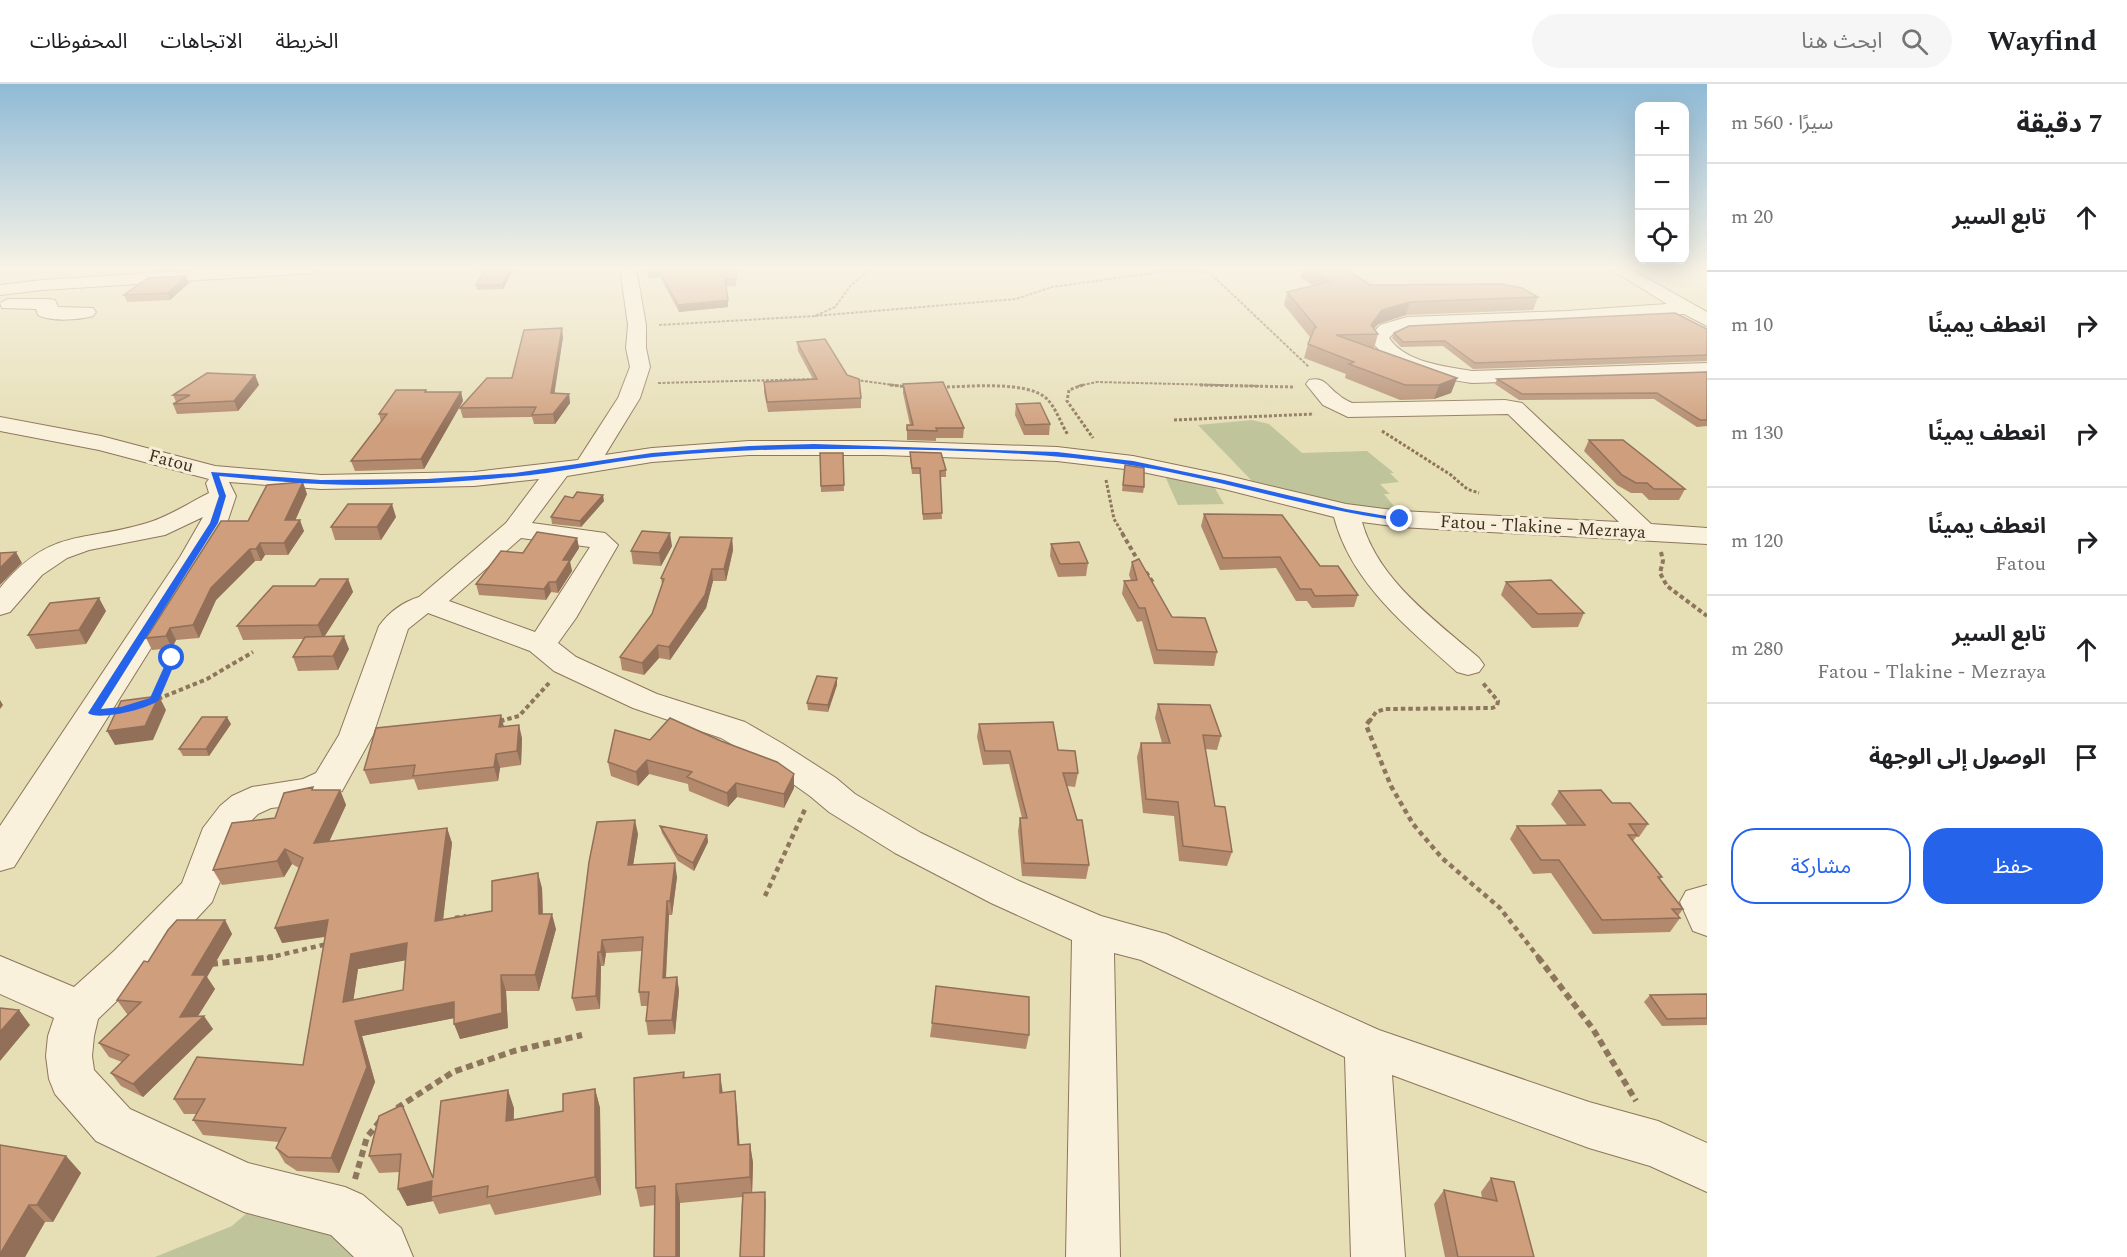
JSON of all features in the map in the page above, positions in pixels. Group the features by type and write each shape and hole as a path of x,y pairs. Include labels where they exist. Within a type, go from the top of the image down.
{"street":[{"path":"1414,323 1391,326 1382,331 1379,338 1387,349 1406,360 1441,371 1472,377 1707,369"},
{"path":"587,464 618,419 636,383 640,367 636,348 637,325"},
{"path":"1316,384 1331,399 1348,410 1505,406 1514,408 1643,531"},
{"name":"Fatou","path":"0,424 101,443 218,485 284,480 371,482 474,479 559,470"},
{"name":"Fatou - Tlakine - Mezraya","path":"559,470 587,464 689,452 814,447 996,450 1096,458 1224,482 1346,512 1400,519 1707,536"},
{"path":"386,1257 382,1247 345,1213 244,1187 113,1125 72,1079 69,1056 71,1036 79,1009 129,963 198,891 222,828 233,815 245,805 265,796 308,791 330,782 356,735 394,626 416,607 429,603 515,529 559,470"},
{"path":"0,606 30,571 44,559 74,546 159,529 182,519 202,505 218,485"},
{"path":"0,856 214,523 218,485"},
{"path":"1346,512 1354,540 1372,569 1418,620 1468,664"},
{"path":"515,529 596,539 605,545 561,618 553,655"},
{"path":"429,603 553,655 645,701 733,730 824,787 842,803 909,843 1005,892 1093,931 1151,946 1367,1046 1589,1125 1658,1145 1707,1168"},
{"path":"1707,901 1700,902 1707,920"},
{"path":"1093,931 1094,1257"},
{"path":"0,974 79,1009"},
{"path":"1367,1046 1378,1257"}],"path":[{"path":"637,325 681,323"},
{"path":"1096,458 1101,451 1067,401 1069,390 1081,385 1097,382 1275,388 1316,384 1309,367 1264,323"},
{"path":"636,383 818,379"},
{"path":"850,380 912,387"},
{"path":"937,387 1006,388 1038,393 1048,400 1053,412 1078,449 1096,458 1106,479 1114,519 1134,557 1154,584"},
{"path":"1174,420 1318,414 1348,410 1451,475 1467,489 1479,493"},
{"path":"1643,531 1662,553 1660,573 1667,586 1707,616"},
{"path":"145,704 182,691 238,663 252,652"},
{"path":"498,721 519,716 553,655"},
{"path":"154,700 172,658"},
{"path":"1468,664 1498,701 1497,706 1492,708 1385,709 1370,717 1366,725 1370,738 1402,811 1432,848 1457,873 1500,909 1583,1013 1610,1052 1658,1145"},
{"path":"765,896 776,867 807,805 824,787"},
{"path":"443,920 466,916"},
{"path":"202,965 264,958 339,941"},
{"path":"345,1213 367,1137 374,1126 395,1109 453,1072 514,1051 582,1035"}],"shaded area":[{"path":"0,323 1707,323 1707,1257 0,1257"}],"green space":[{"path":"1252,420 1269,424 1302,453 1367,451 1394,473 1390,473 1399,482 1380,484 1390,494 1384,494 1397,510 1348,506 1254,483 1198,425"},
{"path":"1164,474 1213,485 1224,504 1178,505"},
{"path":"248,1212 331,1235 357,1257 155,1257 232,1226"}],"building":[{"path":"1313,323 1373,323 1371,325 1378,334 1336,335 1457,378 1439,385 1405,385 1349,364 1354,362 1308,344 1315,327 1317,328"},
{"path":"1476,323 1694,323 1707,329 1707,355 1475,363 1445,341 1403,342 1394,333 1409,326"},
{"path":"562,328 551,393 569,394 553,414 532,415 536,407 460,408 487,378 512,378 524,330"},
{"path":"825,339 847,375 859,379 861,398 767,402 764,382 817,379 797,342"},
{"path":"1707,372 1707,420 1700,420 1657,393 1522,394 1497,379"},
{"path":"207,373 255,375 234,401 173,404 190,395 173,395"},
{"path":"943,382 964,428 936,428 937,431 907,430 907,425 913,425 903,384"},
{"path":"396,390 461,392 421,459 351,461 387,414 379,414"},
{"path":"1040,403 1050,424 1025,425 1016,404"},
{"path":"1589,440 1623,440 1685,489 1654,489 1647,483 1636,483 1622,475"},
{"path":"910,452 941,453 946,470 940,471 942,513 923,514 920,468 912,468"},
{"path":"820,453 843,453 844,485 821,486"},
{"path":"1125,465 1144,468 1144,487 1123,485"},
{"path":"303,482 285,520 300,520 284,543 260,543 256,549 250,549 211,588 193,625 170,628 166,636 146,638 221,521 248,521 267,485"},
{"path":"577,492 603,495 580,521 551,517 565,496 573,498"},
{"path":"348,504 392,504 377,527 331,527"},
{"path":"1204,514 1282,515 1320,566 1338,566 1358,595 1315,596 1311,589 1300,589 1280,557 1223,558"},
{"path":"642,531 670,533 659,553 631,551"},
{"path":"537,532 577,538 563,560 570,560 556,582 549,582 544,589 476,584 501,551 523,553"},
{"path":"680,537 732,538 724,569 712,569 705,595 669,647 658,645 642,663 620,657 652,614 664,579 661,578"},
{"path":"1079,542 1088,563 1060,564 1051,544"},
{"path":"16,552 0,568 0,553"},
{"path":"1139,559 1172,617 1205,618 1217,652 1157,650 1145,608 1139,608 1124,581 1137,580 1132,562"},
{"path":"320,579 348,579 318,625 237,626 273,586 315,586"},
{"path":"1551,580 1584,613 1538,614 1506,582"},
{"path":"99,598 79,630 28,635 50,603"},
{"path":"344,636 333,656 293,657 305,637"},
{"path":"817,676 837,678 828,705 807,703"},
{"path":"159,696 145,726 107,731 121,701"},
{"path":"1158,704 1210,705 1221,736 1203,735 1215,806 1225,807 1232,852 1183,846 1178,802 1146,799 1141,743 1170,743"},
{"path":"501,715 499,727 519,725 517,751 496,754 494,767 413,776 415,765 364,770 376,728"},
{"path":"202,717 227,717 206,749 179,749"},
{"path":"670,718 721,741 777,762 794,774 784,794 736,783 727,793 687,777 692,772 647,760 636,772 608,762 615,730 650,740"},
{"path":"1053,722 1058,750 1075,751 1078,773 1063,773 1077,820 1082,820 1089,865 1024,863 1020,818 1027,818 1010,751 985,751 979,724"},
{"path":"313,787 312,790 340,790 314,843 447,828 435,921 492,911 492,881 538,873 539,914 552,914 535,975 501,975 502,1013 454,1024 454,1002 355,1021 367,1067 331,1158 288,1157 276,1148 286,1128 193,1120 205,1099 174,1099 197,1057 303,1065 328,920 275,928 303,858 285,849 277,861 213,870 232,823 275,818 284,793","holes":["407,943 403,990 343,1002 351,954"]},
{"path":"1601,790 1612,803 1630,803 1648,824 1629,824 1637,835 1628,835 1662,877 1658,877 1683,909 1672,909 1680,918 1602,920 1559,860 1541,860 1517,826 1585,825 1559,791"},
{"path":"635,820 628,865 675,863 670,901 667,901 663,978 677,977 672,1020 646,1021 649,992 639,992 643,937 602,940 601,952 598,952 596,996 572,998 589,862 597,822"},
{"path":"660,826 707,835 693,863 677,854"},
{"path":"177,920 225,920 192,975 206,975 180,1017 204,1016 133,1084 111,1073 129,1055 99,1043 141,1002 117,1000 144,961 148,962"},
{"path":"936,986 1029,997 1029,1035 932,1023"},
{"path":"1707,994 1707,1018 1667,1019 1650,995"},
{"path":"0,1008 19,1010 0,1032"},
{"path":"684,1072 683,1078 720,1074 720,1093 735,1091 738,1145 750,1144 750,1177 676,1184 676,1257 654,1257 655,1186 636,1188 634,1078"},
{"path":"595,1089 595,1177 487,1197 488,1186 431,1197 432,1181 398,1189 401,1154 369,1156 379,1116 402,1105 433,1178 441,1101 508,1090 506,1121 563,1111 563,1094"},
{"path":"0,1145 66,1156 37,1205 29,1205 0,1254"},
{"path":"1491,1178 1514,1182 1534,1257 1458,1257 1444,1190 1497,1201"},
{"path":"765,1192 764,1257 740,1257 743,1193"}],"route":[{"path":"172,658 154,700 136,707 93,713 214,523 223,496 214,473 248,478 321,482 427,481 515,475 652,455 749,448 1007,451 1133,463 1224,482 1346,512 1400,519"}]}
